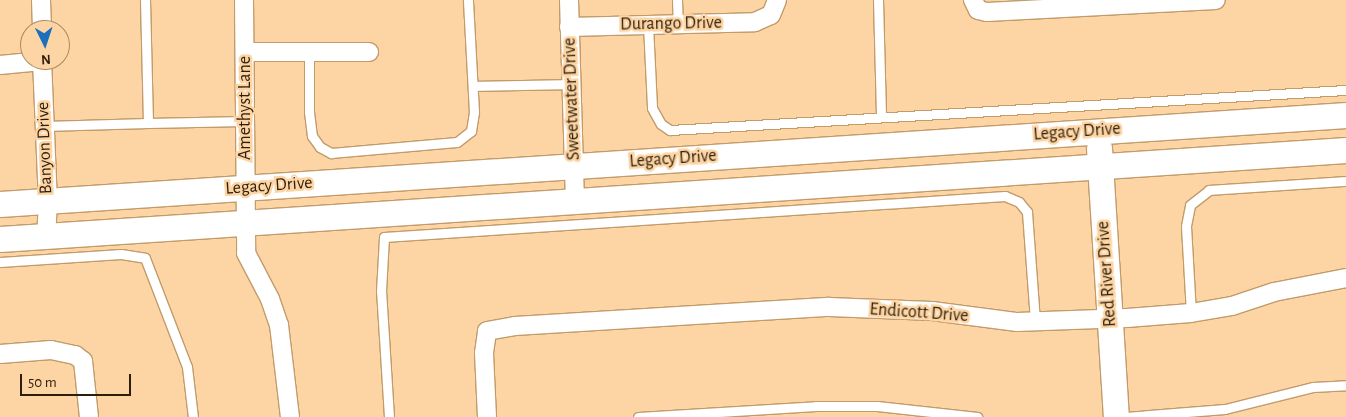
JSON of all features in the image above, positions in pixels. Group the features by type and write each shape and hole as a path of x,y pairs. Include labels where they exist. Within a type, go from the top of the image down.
{"main road":[{"name":"Legacy Drive","path":"0,204 1346,115"},
{"name":"Red River Drive","path":"1098,131 1116,417"},
{"name":"Legacy Drive","path":"0,238 1100,164 1346,150"}],"street":[{"path":"41,0 42,20"},
{"name":"Amethyst Lane","path":"244,0 246,187 244,222 246,253 270,298 279,325 290,417"},
{"name":"Sweetwater Drive","path":"569,0 570,84 575,199"},
{"path":"974,2 978,10 987,12 1076,4 1216,0"},
{"name":"Durango Drive","path":"569,27 755,22 774,8"},
{"path":"245,52 308,50 369,52"},
{"path":"0,65 20,63"},
{"name":"Banyon Drive","path":"42,70 48,201 46,235"},
{"name":"Endicott Drive","path":"487,417 484,353 487,331 515,326 829,307 932,311 1035,322 1111,319 1191,313 1232,306 1323,280 1346,278"},
{"path":"0,354 68,352 83,361 89,417"}],"lane":[{"path":"144,0 148,123"},
{"path":"308,50 309,112 312,136 320,147 331,153 457,142 470,131 474,86 468,0"},
{"path":"677,0 678,24"},
{"path":"878,0 881,117"},
{"path":"648,25 652,108 661,124 670,130 1346,90"},
{"path":"474,86 570,84"},
{"path":"44,126 244,121"},
{"path":"1191,313 1186,226 1190,205 1209,190 1346,182"},
{"path":"389,417 381,291 384,237 1005,196 1019,202 1027,212 1035,322"},
{"path":"0,262 121,254 145,258 187,367 193,417"},
{"path":"1125,417 1224,409 1313,387 1346,385"},
{"path":"638,417 833,406 877,406 977,417"}]}
